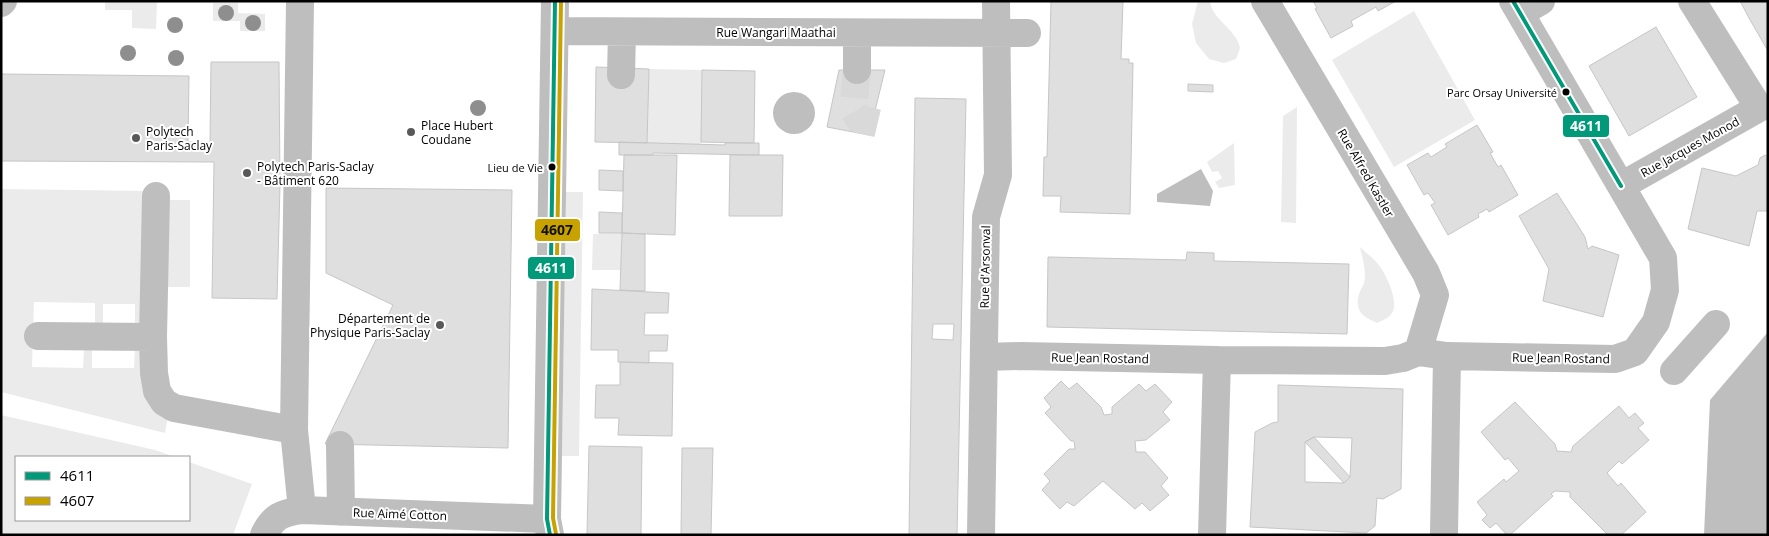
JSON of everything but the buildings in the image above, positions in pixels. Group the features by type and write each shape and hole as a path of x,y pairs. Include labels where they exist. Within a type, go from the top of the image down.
{"street":[{"path":"300,1 294,430 302,510"},
{"path":"548,527 555,1"},
{"name":"Rue d'Arsonval","path":"981,535 986,217 998,174 996,1"},
{"name":"Rue Alfred Kastler","path":"1265,1 1426,273 1435,295 1418,352"},
{"name":"Rue Jacques Monod","path":"1621,186 1763,105 1692,1"},
{"name":"Rue Jean Rostand","path":"984,357 1385,361 1403,358 1418,352 1447,356 1615,359 1635,352 1656,322 1665,290 1663,258 1621,186 1525,5"},
{"name":"Rue Wangari Maathai","path":"555,31 1027,33"},
{"path":"621,75 622,32"},
{"path":"857,32 857,70"},
{"path":"156,196 153,337 154,373 157,391 164,402 174,408 294,430"},
{"path":"1674,371 1716,324"},
{"path":"38,336 153,337"},
{"path":"1444,534 1447,356"},
{"path":"1212,535 1217,360"},
{"path":"340,445 341,512"},
{"name":"Rue Aimé Cotton","path":"264,535 270,524 283,513 302,510 548,527"}],"shaded area":[{"path":"105,1 157,1 156,29 132,28 132,10 105,10"},
{"path":"1198,1 1210,1 1214,12 1236,38 1240,48 1236,59 1224,63 1209,59 1196,43 1192,24"},
{"path":"213,3 238,3 238,13 265,14 265,31 240,31 240,21 213,21"},
{"path":"1414,11 1475,120 1394,167 1332,60"},
{"path":"649,69 702,70 701,145 647,143"},
{"path":"798,92 806,95 812,101 815,113 812,125 806,131 790,134 782,131 776,125 773,109 776,101 782,95"},
{"path":"1297,107 1296,223 1281,222 1283,116"},
{"path":"1234,143 1235,185 1219,188 1215,182 1222,178 1218,171 1212,172 1207,162"},
{"path":"1201,169 1213,191 1210,206 1157,202 1157,194"},
{"path":"1,189 146,191 145,317 139,324 135,323 135,304 103,304 103,323 95,323 95,303 34,302 32,367 83,368 84,348 92,348 92,368 134,368 135,348 141,350 168,416 165,433 1,392"},
{"path":"566,192 583,192 579,456 562,456"},
{"path":"166,200 190,200 190,287 166,287"},
{"path":"622,233 621,270 592,270 593,234"},
{"path":"1360,247 1380,267 1393,293 1394,306 1392,313 1377,323 1364,316 1358,305 1359,294 1365,279"},
{"path":"1768,332 1768,535 1704,535 1710,400"},
{"path":"1,415 155,450 172,456 15,456 15,521 190,521 190,462 252,484 233,535 1,535"}],"tunnel":[{"path":"857,70 853,109 859,119 885,125"}],"transit line":[{"name":"4611","path":"550,535 547,519 555,1"},
{"name":"4607","path":"556,534 553,518 561,1"},
{"name":"4611","path":"1513,1 1621,186"}],"place":[{"name":"Parc Orsay Université","path":"1566,92"},
{"name":"Place Hubert Coudane","path":"411,132"},
{"name":"Polytech Paris-Saclay","path":"136,138"},
{"name":"Lieu de Vie","path":"552,167"},
{"name":"Polytech Paris-Saclay - Bâtiment 620","path":"247,173"},
{"name":"Département de Physique Paris-Saclay","path":"440,325"}]}
